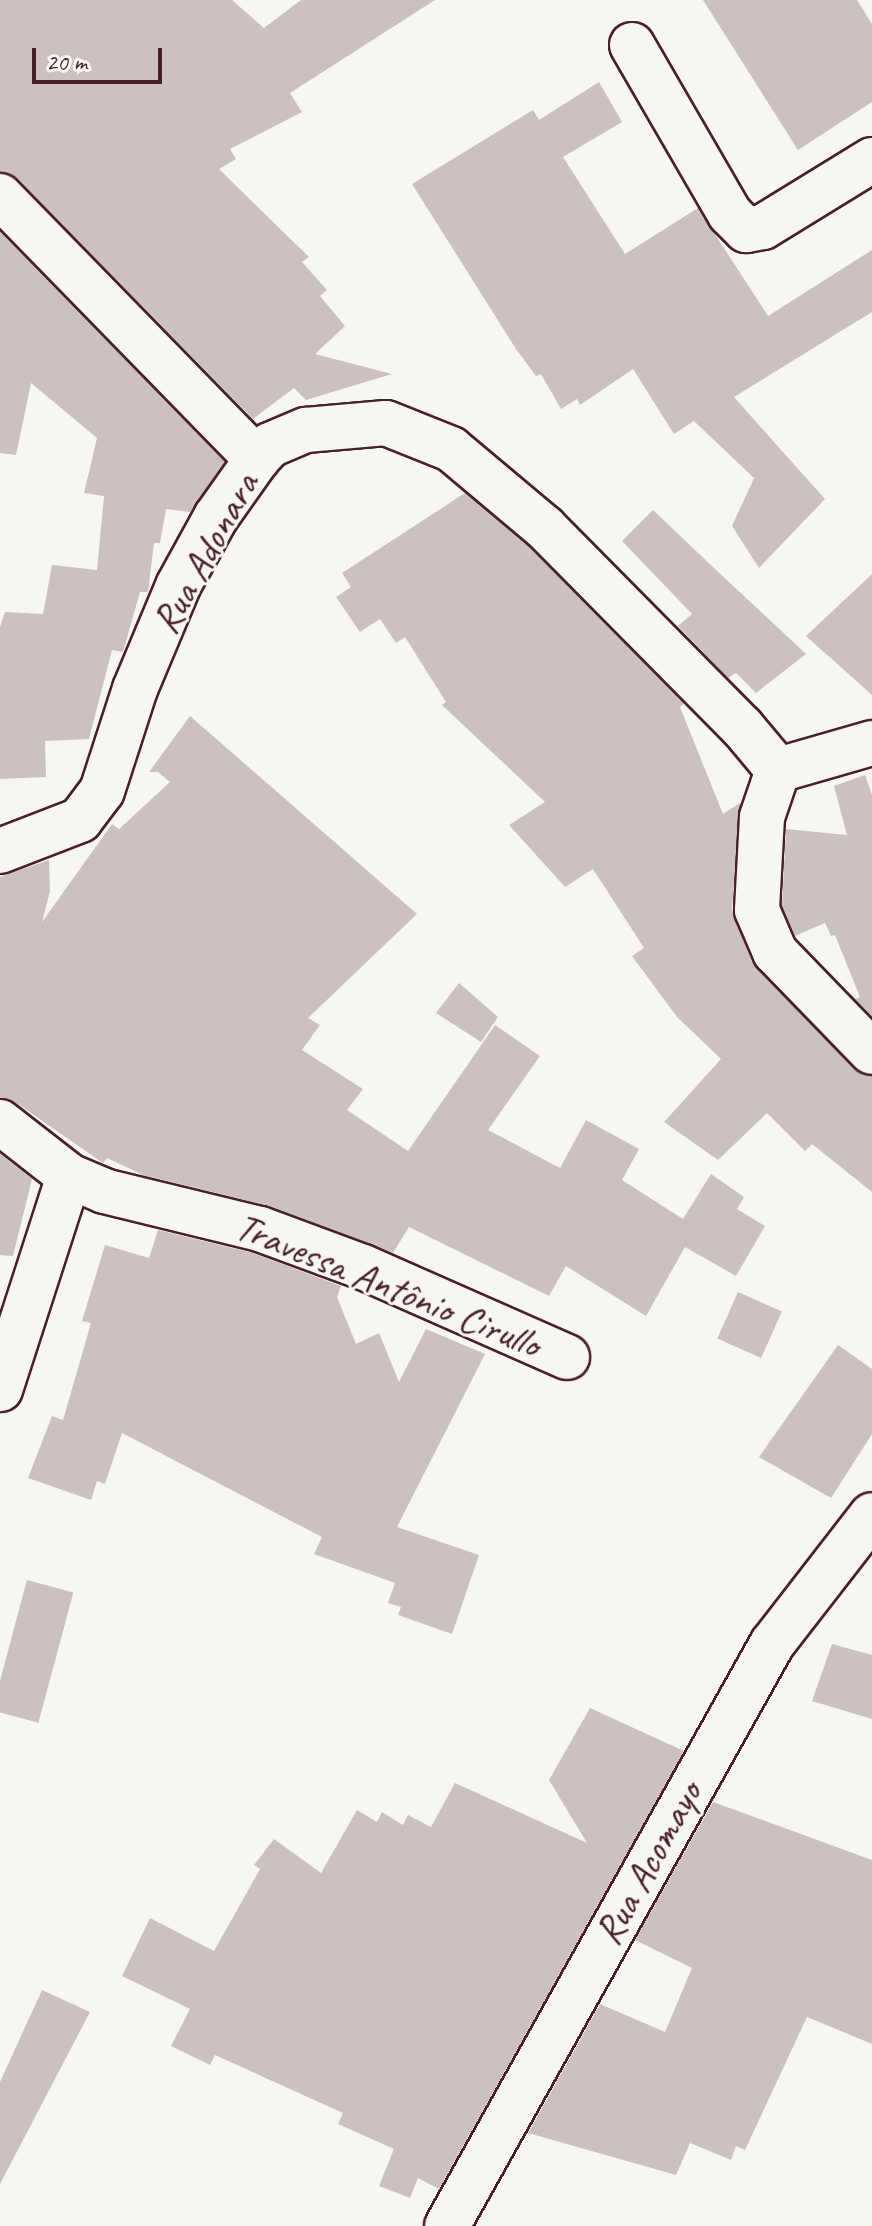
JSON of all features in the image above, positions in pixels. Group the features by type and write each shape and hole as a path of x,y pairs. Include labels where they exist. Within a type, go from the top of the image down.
{"street":[{"path":"632,45 730,214 746,230 763,227 872,160"},
{"path":"0,196 257,459"},
{"name":"Rua Adonara","path":"0,851 80,820 102,791 135,689 178,586 216,517 257,459 270,445 306,430 353,422 411,428 451,449 545,528 742,727 778,770"},
{"path":"872,743 778,770 762,817 757,910 775,952 872,1052"},
{"name":"Travessa Antônio Cirullo","path":"0,1122 69,1176 104,1191 260,1229 363,1267 567,1357"},
{"path":"0,1389 9,1338 69,1176"},
{"name":"Rua Acomayo","path":"447,2226 772,1644 872,1515"}],"building":[{"path":"0,0 232,0 264,28 301,0 435,0 290,93 302,112 230,149 236,159 219,169 309,257 302,262 327,290 320,296 345,326 315,354 392,374 306,400 294,388 253,419 18,179 0,172"},
{"path":"703,0 857,0 872,24 872,102 798,150"},
{"path":"599,82 622,122 563,157 625,254 698,208 768,316 872,250 872,312 734,397 825,499 759,568 732,526 754,478 694,421 674,434 633,369 580,405 577,399 561,409 541,374 536,376 516,349 412,184 533,110 539,120"},
{"path":"0,232 225,462 190,512 166,509 160,543 154,543 148,592 140,592 123,652 112,650 89,739 45,741 46,777 0,779 0,627 5,612 43,614 52,565 97,570 104,496 84,493 97,438 31,383 16,455 0,453"},
{"path":"465,493 528,546 684,704 680,707 723,814 740,803 732,909 752,962 854,1069 872,1076 872,1192 812,1144 805,1151 767,1113 718,1160 664,1122 721,1059 677,1017 632,956 644,948 593,869 565,887 509,825 545,802 442,705 446,702 405,637 396,643 380,619 360,632 336,597 351,587 342,573"},
{"path":"653,510 806,654 756,693 736,673 728,678 678,626 692,614 622,541"},
{"path":"872,574 872,695 806,636"},
{"path":"190,716 417,914 308,1018 320,1025 302,1050 363,1089 347,1110 408,1151 495,1025 540,1056 488,1130 560,1168 586,1120 639,1149 622,1180 683,1219 711,1174 744,1197 737,1209 765,1226 736,1276 685,1247 646,1316 566,1266 549,1296 409,1227 393,1253 269,1206 143,1175 107,1158 103,1163 15,1102 0,1098 0,877 49,860 50,891 42,922 112,824 119,829 170,782 158,772 149,772"},
{"path":"865,775 872,795 872,1016 855,999 860,997 835,935 831,936 825,923 795,936 782,906 786,829 847,835 834,786"},
{"path":"459,983 498,1017 481,1042 436,1013"},
{"path":"0,1154 32,1179 13,1256 0,1255"},
{"path":"158,1230 253,1253 341,1286 337,1297 356,1344 379,1333 399,1382 426,1329 485,1354 397,1527 479,1555 452,1634 398,1615 401,1607 388,1603 395,1583 314,1554 322,1537 122,1433 105,1484 97,1481 91,1500 28,1478 52,1416 63,1420 91,1323 82,1321 105,1245 149,1258"},
{"path":"738,1292 782,1312 761,1358 717,1339"},
{"path":"838,1345 872,1369 872,1434 831,1498 759,1457"},
{"path":"27,1580 73,1592 38,1723 0,1713 0,1681"},
{"path":"832,1644 872,1655 872,1719 812,1701"},
{"path":"590,1708 684,1751 439,2189 418,2178 410,2198 379,2186 394,2149 338,2124 343,2113 215,2055 210,2065 171,2046 190,2009 122,1976 150,1918 214,1951 260,1869 254,1865 274,1839 321,1873 357,1810 377,1822 382,1812 403,1825 408,1815 431,1827 455,1783 587,1843 549,1780"},
{"path":"713,1802 872,1860 872,2044 807,2017 745,2150 736,2146 731,2160 690,2143 676,2175 528,2133 600,2004 665,2032 692,1968 635,1940"},
{"path":"42,1990 90,2012 0,2184 0,2082"}]}
